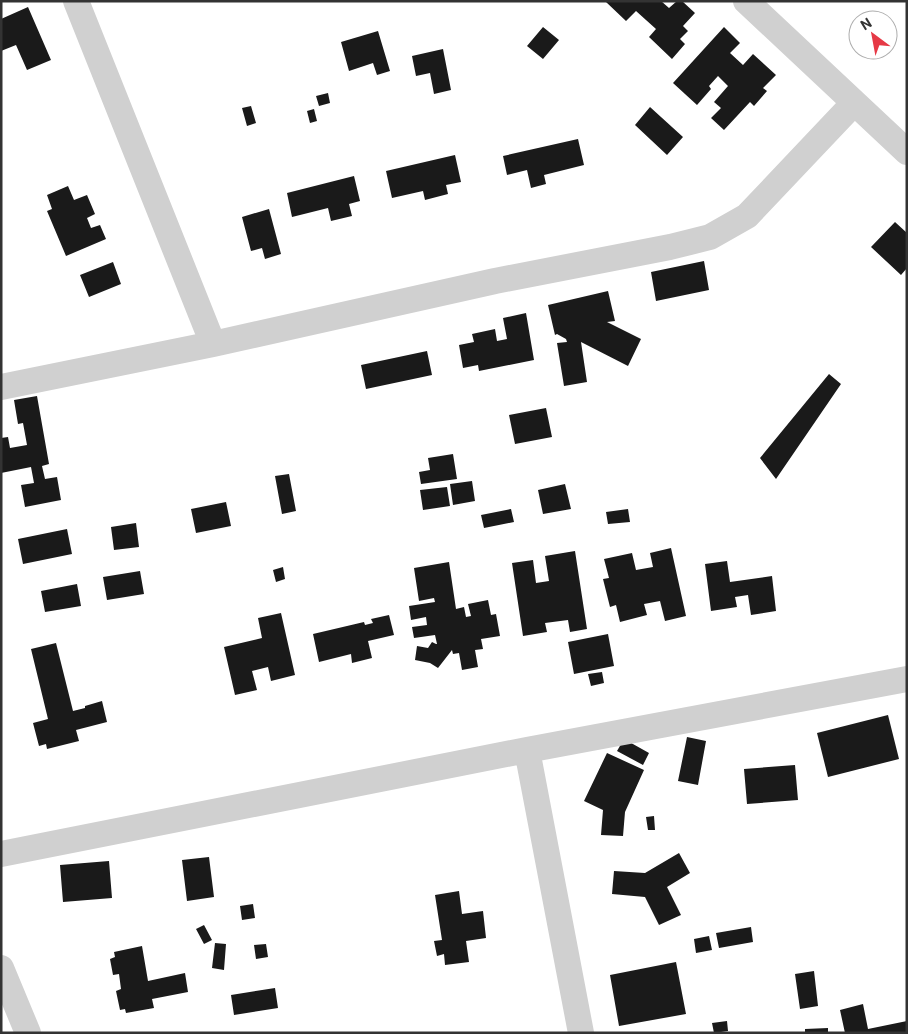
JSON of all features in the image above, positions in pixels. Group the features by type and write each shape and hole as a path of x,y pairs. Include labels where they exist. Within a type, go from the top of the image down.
{"street":[{"path":"76,1 213,344"},
{"path":"746,1 907,152"},
{"path":"1,387 213,344 495,281 670,247 710,237 747,216 854,103"},
{"path":"1,854 527,750 907,679"},
{"path":"527,750 581,1033"},
{"path":"1,968 28,1033"}],"building":[{"path":"607,1 661,1 669,8 677,1 682,1 695,13 683,26 688,31 680,39 685,44 672,59 649,37 656,29 636,11 626,21"},
{"path":"28,7 51,60 27,70 16,45 1,51 1,19"},
{"path":"543,27 559,40 543,59 527,46"},
{"path":"724,27 740,43 730,53 743,65 753,54 776,75 763,88 767,91 754,106 750,102 724,130 711,118 721,108 714,102 728,86 718,76 709,86 711,89 697,105 673,83"},
{"path":"378,31 390,71 377,75 373,63 349,71 341,42"},
{"path":"443,49 451,90 434,94 430,73 416,76 412,56"},
{"path":"328,93 330,103 319,106 316,96"},
{"path":"251,106 256,123 247,126 242,108"},
{"path":"650,107 683,137 667,155 635,125"},
{"path":"314,109 317,121 310,123 307,111"},
{"path":"578,139 584,165 544,175 546,184 531,188 527,170 507,175 503,156"},
{"path":"455,155 461,182 446,185 448,194 425,200 423,191 392,198 386,171"},
{"path":"354,176 360,201 349,204 352,216 331,221 328,208 292,217 287,193"},
{"path":"68,186 74,200 87,195 95,214 87,218 91,228 100,225 106,239 66,256 47,211 52,209 47,195"},
{"path":"269,209 281,254 265,259 262,248 251,251 242,217"},
{"path":"895,222 907,233 907,268 901,275 871,247"},
{"path":"704,261 709,290 656,301 651,272"},
{"path":"113,262 121,284 89,297 80,275"},
{"path":"608,291 615,321 607,322 641,339 628,366 581,342 587,382 564,386 557,343 567,342 566,339 557,334 555,335 548,305"},
{"path":"526,313 534,360 479,371 478,365 463,368 459,345 474,342 472,334 495,329 497,341 507,339 503,318"},
{"path":"427,351 432,375 366,389 361,365"},
{"path":"829,374 841,384 776,479 760,458"},
{"path":"37,396 49,464 42,466 45,479 57,477 61,500 25,507 21,485 34,483 31,467 1,473 1,438 8,437 10,448 27,445 23,423 18,424 14,400"},
{"path":"546,408 552,437 515,444 509,415"},
{"path":"453,454 457,479 421,484 419,472 430,470 428,458"},
{"path":"289,474 296,511 282,514 275,476"},
{"path":"472,481 475,501 453,505 450,484"},
{"path":"565,484 571,509 543,514 538,490"},
{"path":"447,487 450,506 423,510 420,490"},
{"path":"226,502 231,526 196,533 191,509"},
{"path":"511,509 514,522 484,528 481,515"},
{"path":"628,509 630,522 608,524 606,512"},
{"path":"136,523 139,547 114,550 111,527"},
{"path":"67,529 72,554 23,564 18,539"},
{"path":"671,548 686,616 665,621 660,601 644,604 647,615 620,622 616,605 610,607 603,579 609,578 604,559 632,553 636,570 653,567 650,553"},
{"path":"575,551 587,629 570,632 568,620 545,623 547,632 523,636 512,563 533,560 536,583 549,581 545,556"},
{"path":"727,561 730,582 772,576 776,611 751,615 748,595 735,597 737,607 711,611 705,564"},
{"path":"449,562 456,609 464,607 466,617 471,616 468,604 488,600 491,615 496,614 500,636 481,639 483,649 475,650 478,667 462,670 459,653 453,654 452,650 438,668 430,663 415,660 417,646 428,648 432,642 437,644 435,635 414,638 412,627 427,625 426,617 411,620 409,606 435,602 434,598 419,601 414,568"},
{"path":"283,567 285,579 276,582 273,570"},
{"path":"140,571 144,594 107,600 103,577"},
{"path":"77,584 81,606 45,612 41,591"},
{"path":"281,613 295,675 271,681 268,667 252,671 257,690 235,695 224,647 262,638 258,618"},
{"path":"389,615 394,635 368,641 372,658 352,663 351,654 319,662 313,634 364,622 365,625 373,623 371,619"},
{"path":"608,634 614,666 574,674 568,642"},
{"path":"56,643 73,711 102,701 107,722 76,730 79,741 47,749 46,744 39,746 33,723 48,719 31,649"},
{"path":"602,672 604,683 591,686 588,674"},
{"path":"888,715 899,759 828,777 817,733"},
{"path":"687,737 706,741 698,785 678,781"},
{"path":"624,739 649,753 643,765 617,751"},
{"path":"607,753 644,770 625,812 623,836 601,835 603,810 584,801"},
{"path":"795,765 798,800 747,804 744,769"},
{"path":"654,816 655,830 648,830 646,817"},
{"path":"679,853 690,873 667,887 681,915 659,925 645,897 612,894 614,871 645,873"},
{"path":"209,857 214,897 187,901 182,860"},
{"path":"109,861 112,898 63,902 60,865"},
{"path":"459,891 462,914 483,911 486,938 466,941 469,962 445,965 444,954 437,956 434,941 442,940 435,895"},
{"path":"253,904 255,918 242,920 240,906"},
{"path":"204,925 212,940 204,944 196,929"},
{"path":"751,927 753,942 719,948 716,933"},
{"path":"709,936 712,950 696,953 694,939"},
{"path":"215,943 226,944 224,970 212,968"},
{"path":"266,944 268,957 256,959 254,945"},
{"path":"142,946 148,981 185,973 188,992 152,999 154,1008 126,1013 125,1009 120,1010 116,991 121,989 119,974 113,975 110,959 115,957 114,952"},
{"path":"676,962 686,1014 619,1026 610,975"},
{"path":"814,971 818,1006 800,1009 795,974"},
{"path":"275,988 278,1008 234,1015 231,995"},
{"path":"863,1004 868,1029 907,1021 907,1033 845,1033 840,1010"},
{"path":"727,1021 728,1031 714,1033 712,1023"},
{"path":"828,1028 828,1033 805,1033 805,1029"}]}
